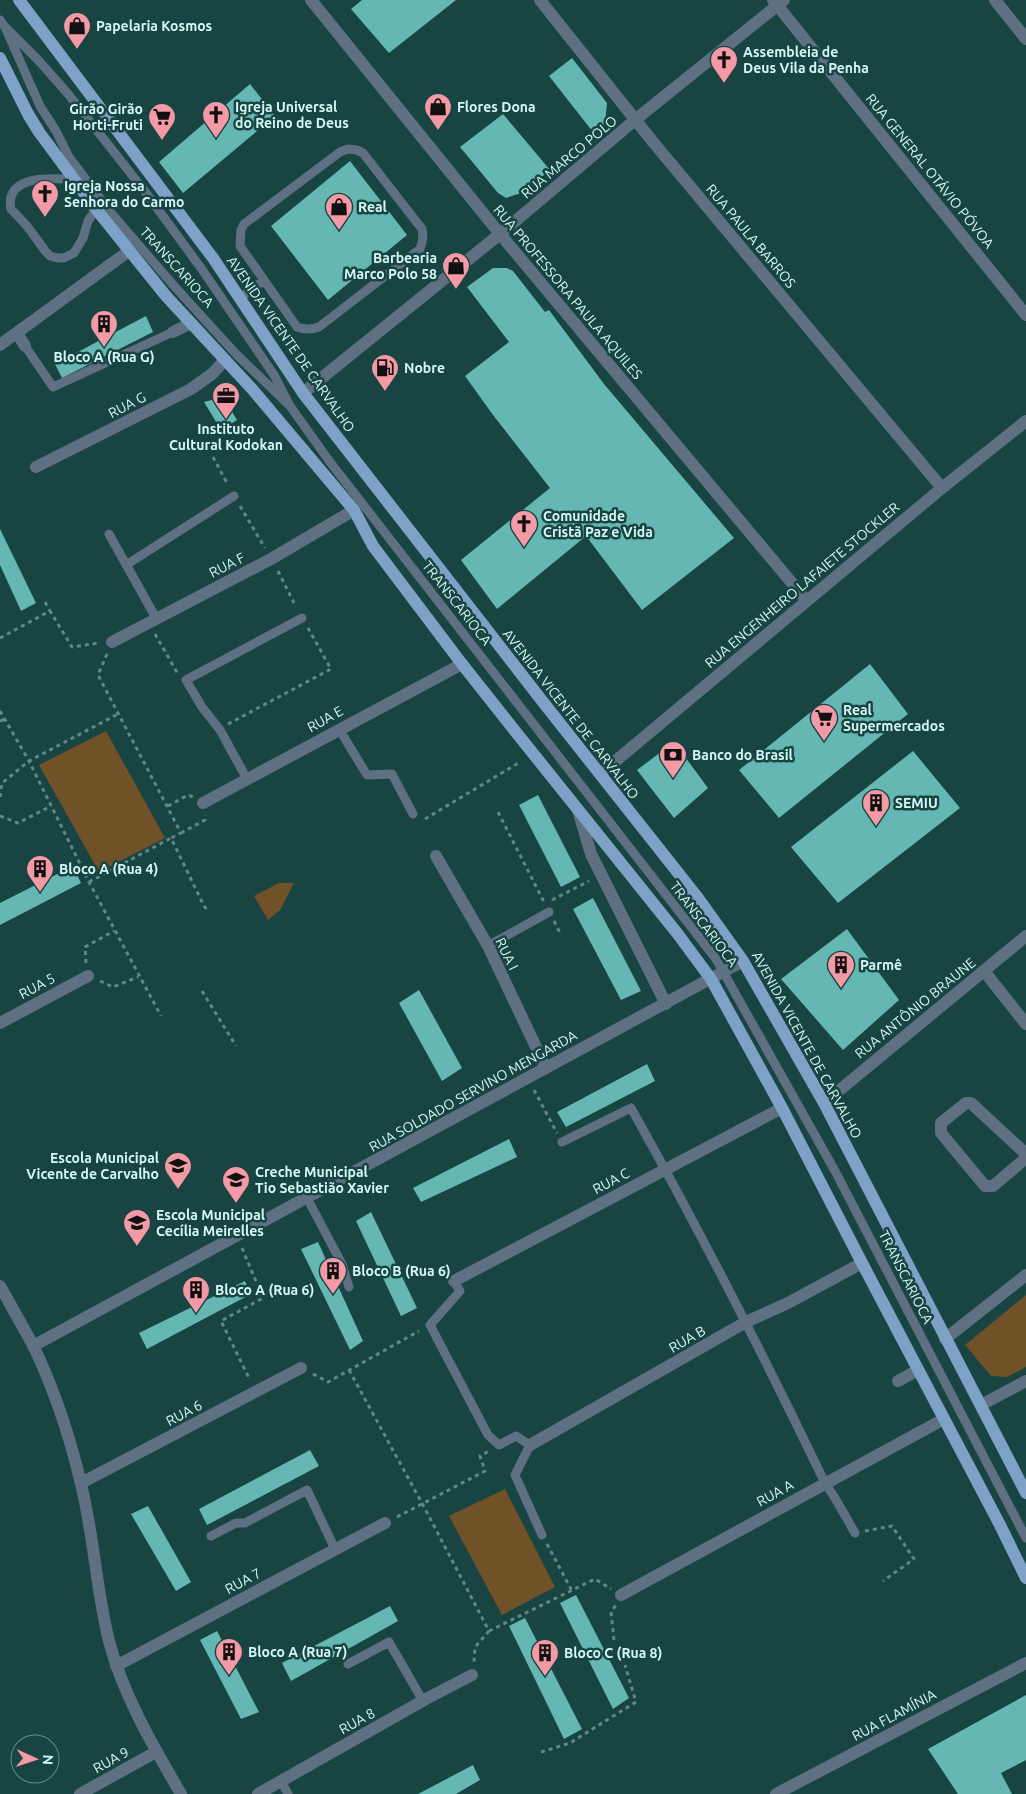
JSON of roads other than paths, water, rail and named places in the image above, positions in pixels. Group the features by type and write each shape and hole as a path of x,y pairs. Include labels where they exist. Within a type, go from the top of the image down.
{"main road":[{"name":"AVENIDA VICENTE DE CARVALHO","path":"19,0 213,258 303,393 698,898 743,961 824,1103 1026,1493"},
{"path":"0,58 35,126 96,209 166,296 253,390 354,510 373,546 462,664 677,933 711,979 782,1108 1026,1578"}],"street":[{"name":"RUA PROFESSORA PAULA AQUILES","path":"311,0 500,234 807,600"},
{"name":"RUA PAULA BARROS","path":"540,0 636,120 942,488"},
{"path":"995,0 1026,39"},
{"name":"RUA MARCO POLO","path":"303,393 500,234 778,2"},
{"name":"RUA GENERAL OTÁVIO PÓVOA","path":"778,2 1026,315"},
{"path":"0,345 129,251"},
{"path":"173,332 191,323"},
{"path":"17,333 25,346"},
{"name":"RUA G","path":"36,467 191,389 212,374 225,360"},
{"name":"RUA ENGENHEIRO LAFAIETE STOCKLER","path":"600,774 942,488 1026,421"},
{"name":"RUA F","path":"112,642 272,559 354,510"},
{"name":"RUA E","path":"203,803 462,664"},
{"path":"578,810 591,854 666,1004"},
{"name":"RUA I","path":"436,856 488,946 546,1068"},
{"name":"RUA ANTÔNIO BRAUNE","path":"824,1103 1026,936"},
{"name":"RUA SOLDADO SERVINO MENGARDA","path":"33,1346 743,961"},
{"path":"984,971 1026,1024"},
{"name":"RUA 5","path":"0,1023 88,976"},
{"path":"971,1103 1026,1156 993,1186 985,1186 940,1133 941,1123 966,1104 971,1103"},
{"name":"RUA C","path":"454,1282 782,1108"},
{"name":"RUA B","path":"530,1445 746,1322 862,1263"},
{"path":"945,1339 1026,1275"},
{"path":"0,1286 33,1346 54,1396 66,1432 81,1483 91,1528 108,1639 116,1666 156,1752 181,1794"},
{"name":"RUA 6","path":"81,1483 301,1368"},
{"path":"898,1381 918,1370"},
{"path":"981,1405 1026,1381"},
{"name":"RUA A","path":"621,1595 944,1419"},
{"name":"RUA 7","path":"116,1666 385,1523"},
{"name":"RUA FLAMÍNIA","path":"776,1794 1026,1663"},
{"name":"RUA 8","path":"258,1794 472,1675"},
{"name":"RUA 9","path":"80,1794 156,1752"}],"lane":[{"name":"TRANSCARIOCA","path":"2,23 40,106 56,131 69,157 84,178 111,213 176,288 236,354 290,406"},
{"name":"TRANSCARIOCA","path":"2,23 45,68 142,189 201,268 269,368 290,406 330,462 724,971 835,1171 1026,1538"},
{"path":"348,149 363,153 422,229 424,236 420,248 319,327 312,330 298,327 264,280 240,246 240,230 244,224 333,157 348,149"},
{"path":"74,180 40,178 19,185 11,200 11,209 27,226 46,252 50,256 58,258 64,258 74,253 83,238 88,221 96,209"},
{"path":"240,298 264,280"},
{"path":"25,346 53,388 173,332"},
{"path":"126,565 234,496"},
{"path":"109,534 152,620"},
{"path":"247,779 219,729 202,707 186,680 289,627 302,618"},
{"path":"339,729 367,776 392,774 413,814"},
{"path":"488,946 549,912"},
{"path":"562,1142 630,1108 746,1322 825,1483 854,1533"},
{"path":"307,1198 342,1264 349,1287"},
{"path":"454,1282 460,1291 430,1325 488,1435 498,1445 516,1436 530,1445 515,1474 542,1535"},
{"path":"211,1536 236,1523 245,1523 307,1490 335,1549"},
{"path":"348,1664 390,1642 423,1701"},
{"path":"281,1781 288,1794"}],"place":[{"name":"Papelaria Kosmos","path":"77,50"},
{"name":"Assembleia de Deus Vila da Penha","path":"724,84"},
{"name":"Flores Dona","path":"438,131"},
{"name":"Igreja Universal do Reino de Deus","path":"216,139"},
{"name":"Girão Girão Horti-Fruti","path":"162,141"},
{"name":"Igreja Nossa Senhora do Carmo","path":"45,218"},
{"name":"Real","path":"339,231"},
{"name":"Barbearia Marco Polo 58","path":"456,290"},
{"name":"Bloco A (Rua G)","path":"104,348"},
{"name":"Nobre","path":"385,392"},
{"name":"Instituto Cultural Kodokan","path":"226,420"},
{"name":"Comunidade Cristã Paz e Vida","path":"524,548"},
{"name":"Real Supermercados","path":"824,742"},
{"name":"Banco do Brasil","path":"673,779"},
{"name":"SEMIU","path":"876,827"},
{"name":"Bloco A (Rua 4)","path":"40,893"},
{"name":"Parmê","path":"841,989"},
{"name":"Escola Municipal Vicente de Carvalho","path":"178,1190"},
{"name":"Creche Municipal Tio Sebastião Xavier","path":"236,1204"},
{"name":"Escola Municipal Cecília Meirelles","path":"137,1247"},
{"name":"Bloco B (Rua 6)","path":"333,1295"},
{"name":"Bloco A (Rua 6)","path":"196,1314"},
{"name":"Bloco A (Rua 7)","path":"229,1676"},
{"name":"Bloco C (Rua 8)","path":"545,1677"}]}
